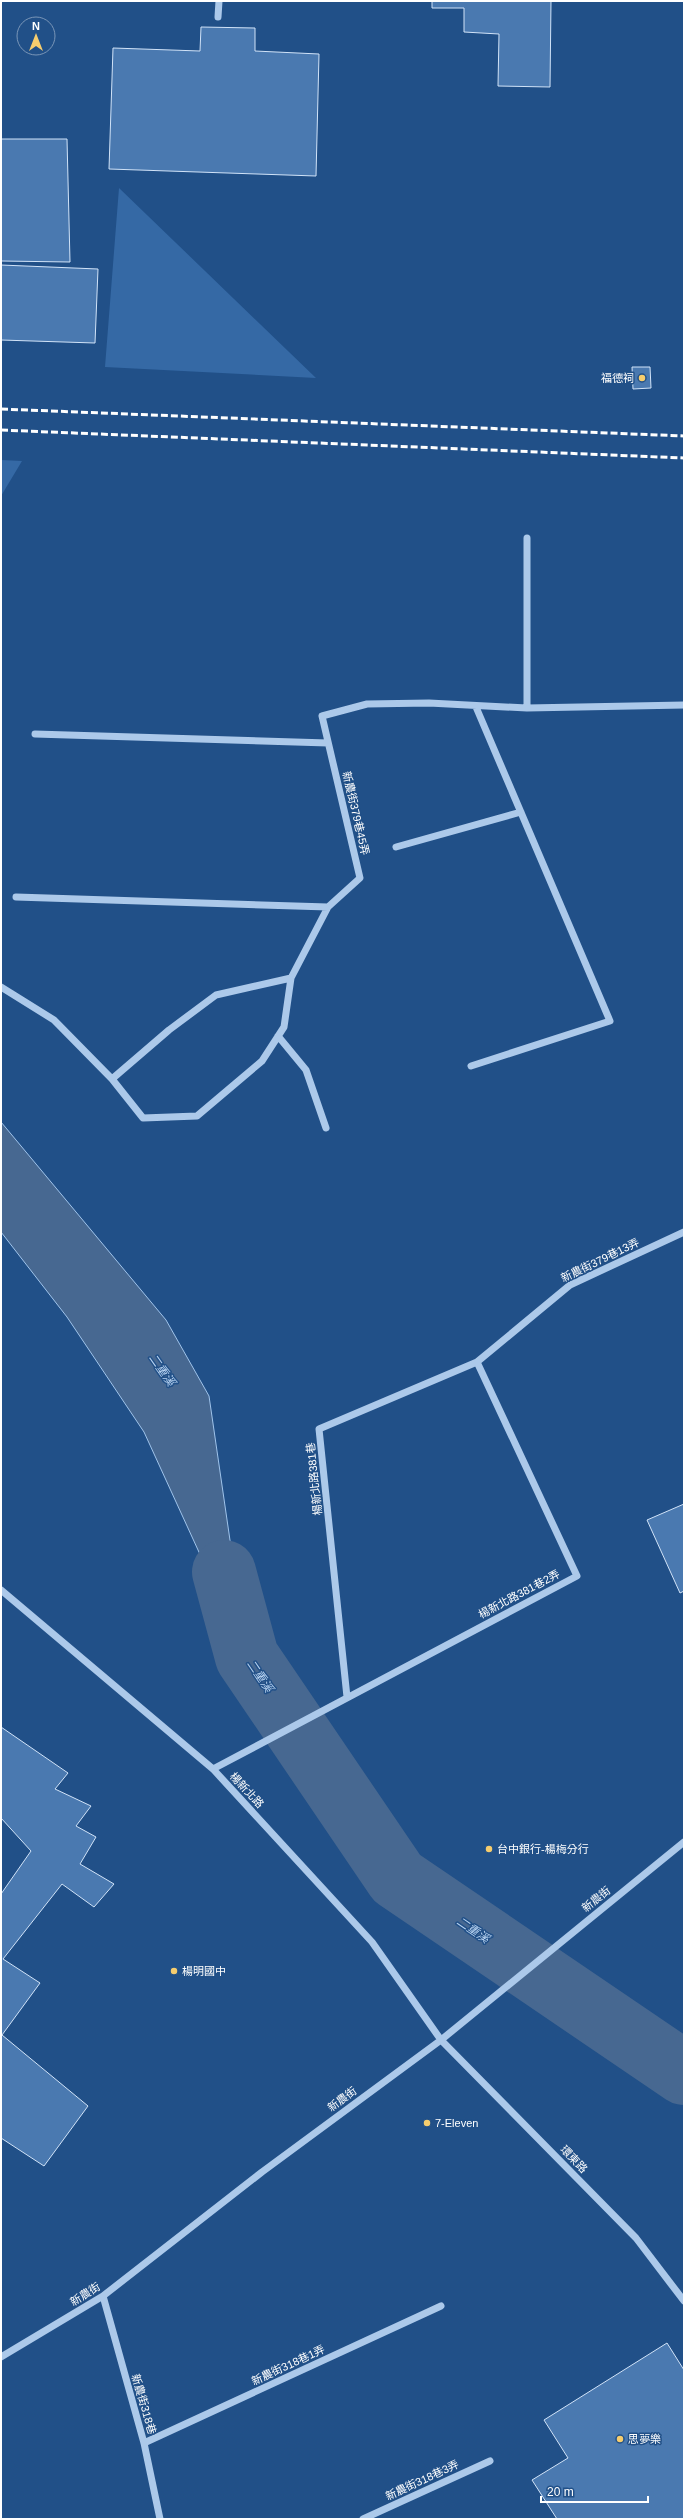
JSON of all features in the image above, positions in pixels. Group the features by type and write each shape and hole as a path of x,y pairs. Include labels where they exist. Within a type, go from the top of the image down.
{"street":[{"path":"218,17 219,1"},
{"path":"527,538 527,708"},
{"name":"新農街379巷45弄","path":"112,1079 143,1118 197,1116 262,1061 284,1027 291,978 328,907 360,878 322,716 367,704 429,702 476,707 527,708 684,705"},
{"path":"471,1066 610,1021 476,707"},
{"path":"35,734 328,743"},
{"path":"396,847 521,812"},
{"path":"16,897 328,907"},
{"path":"1,987 54,1020 112,1079 169,1030 216,995 291,978"},
{"path":"278,1036 306,1070 326,1128"},
{"name":"新農街379巷13弄","path":"477,1362 570,1285 684,1232"},
{"name":"楊新北路381巷","path":"347,1697 319,1429 477,1362"},
{"name":"楊新北路381巷2弄","path":"347,1697 577,1576 477,1362"},
{"name":"楊新北路","path":"1,1590 213,1769 372,1942 442,2038"},
{"path":"213,1769 347,1697"},
{"name":"新農街","path":"1,2356 103,2296 262,2172 442,2038 684,1842"},
{"name":"環東路","path":"442,2038 636,2238 684,2301"},
{"name":"新農街318巷","path":"103,2296 144,2444 160,2519"},
{"name":"新農街318巷1弄","path":"144,2444 440,2306"},
{"name":"新農街318巷3弄","path":"363,2519 490,2461"}],"shaded area":[{"path":"119,188 316,378 105,367"},
{"path":"1,460 22,461 1,496"}],"water":[{"path":"1,1122 166,1320 209,1396 247,1657 144,1432 67,1317 1,1232"}],"building":[{"path":"432,1 551,1 550,87 498,86 499,34 464,32 464,8 432,8"},
{"path":"201,27 255,28 255,51 319,54 316,176 109,169 113,48 200,51"},
{"path":"1,139 67,139 70,262 1,261"},
{"path":"1,265 98,269 95,343 1,340"},
{"name":"福德祠","path":"632,367 650,367 651,388 633,389"},
{"path":"684,1504 684,1591 680,1593 647,1520"},
{"path":"1,1727 68,1773 55,1789 91,1806 76,1826 96,1837 80,1864 114,1884 94,1907 62,1884 3,1959 40,1983 2,2035 88,2106 44,2166 1,2138 1,1894 31,1851 1,1818"},
{"name":"思夢樂","path":"667,2343 684,2370 684,2519 557,2519 532,2480 568,2458 544,2420"}],"waterway":[{"name":"二重溪","path":"224,1572 247,1657 397,1878 684,2073"}],"railway":[{"path":"1,409 684,436"},
{"path":"1,430 684,458"}],"place":[{"name":"福德祠","path":"642,378"},
{"name":"台中銀行-楊梅分行","path":"489,1849"},
{"name":"楊明國中","path":"174,1971"},
{"name":"7-Eleven","path":"427,2123"},
{"name":"思夢樂","path":"620,2439"}]}
